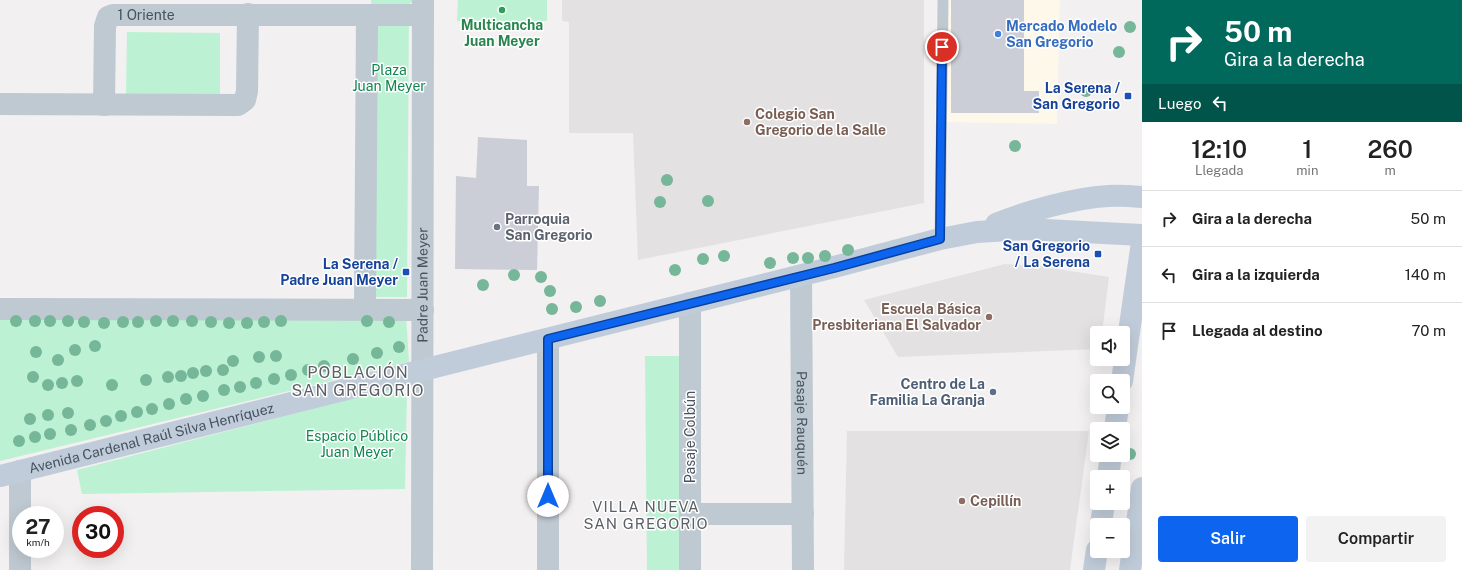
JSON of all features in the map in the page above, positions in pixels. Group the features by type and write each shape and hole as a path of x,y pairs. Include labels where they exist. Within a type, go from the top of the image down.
{"main road":[{"name":"Avenida Cardenal Raúl Silva Henríquez","path":"977,232 1024,214 1078,201 1108,196 1142,197"},
{"name":"Avenida Cardenal Raúl Silva Henríquez","path":"10,473 801,276 940,239 977,232 1026,229 1142,235"},
{"path":"1123,374 1142,242"},
{"path":"1130,570 1142,488"},
{"path":"1094,570 1096,558"}],"street":[{"name":"1 Oriente","path":"104,105 104,26 108,18 117,14 367,15 423,7"},
{"name":"Padre Juan Meyer","path":"422,570 423,7"},
{"path":"0,104 238,105 245,100 247,91 248,14"},
{"path":"365,309 367,15"},
{"name":"Pasaje Rauquén","path":"801,276 803,570"},
{"name":"Pasaje Colbún","path":"690,303 690,570"},
{"path":"0,309 423,310"},
{"path":"548,339 548,570"},
{"path":"10,473 20,570"},
{"path":"690,514 803,514"}],"lane":[{"path":"940,239 943,0"}],"shaded area":[{"name":"Colegio San Gregorio de la Salle","path":"562,0 924,0 924,203 638,260 633,133 569,133 569,22 562,21"},
{"name":"Mercado Modelo San Gregorio","path":"937,0 1060,0 1057,124 935,122"},
{"name":"Escuela Básica Presbiteriana El Salvador","path":"1005,264 1038,266 1109,277 1103,326 1090,326 1090,349 898,357 864,300"},
{"name":"Cepillín","path":"847,431 1089,431 1070,570 844,570"}],"green space":[{"name":"Plaza Juan Meyer","path":"371,0 416,0 409,4 407,297 369,297"},
{"name":"Multicancha Juan Meyer","path":"458,0 547,0 547,21 457,21"},
{"path":"127,32 220,33 220,95 126,95"},
{"path":"0,313 406,314 409,362 0,461"},
{"path":"645,356 679,356 682,570 647,570"},
{"name":"Espacio Público Juan Meyer","path":"392,388 402,391 407,395 405,489 82,494 77,470"}],"building":[{"path":"951,0 1024,0 1024,91 1039,91 1039,113 951,113"},
{"name":"Parroquia San Gregorio","path":"478,137 527,140 527,186 539,186 537,270 455,269 456,176 476,178"}],"place":[{"name":"Multicancha Juan Meyer","path":"502,10"},
{"name":"Mercado Modelo San Gregorio","path":"998,34"},
{"name":"La Serena / San Gregorio","path":"1128,96"},
{"name":"Colegio San Gregorio de la Salle","path":"747,122"},
{"name":"Parroquia San Gregorio","path":"497,227"},
{"name":"San Gregorio / La Serena","path":"1098,254"},
{"name":"La Serena / Padre Juan Meyer","path":"406,272"},
{"name":"Escuela Básica Presbiteriana El Salvador","path":"989,317"},
{"name":"Centro de La Familia La Granja","path":"993,392"},
{"name":"Cepillín","path":"962,501"}],"district":[{"name":"POBLACIÓN SAN GREGORIO","path":"358,381"},
{"name":"VILLA NUEVA SAN GREGORIO","path":"646,514"}],"route":[{"path":"548,496 548,339 834,268 940,239 942,47"}]}
